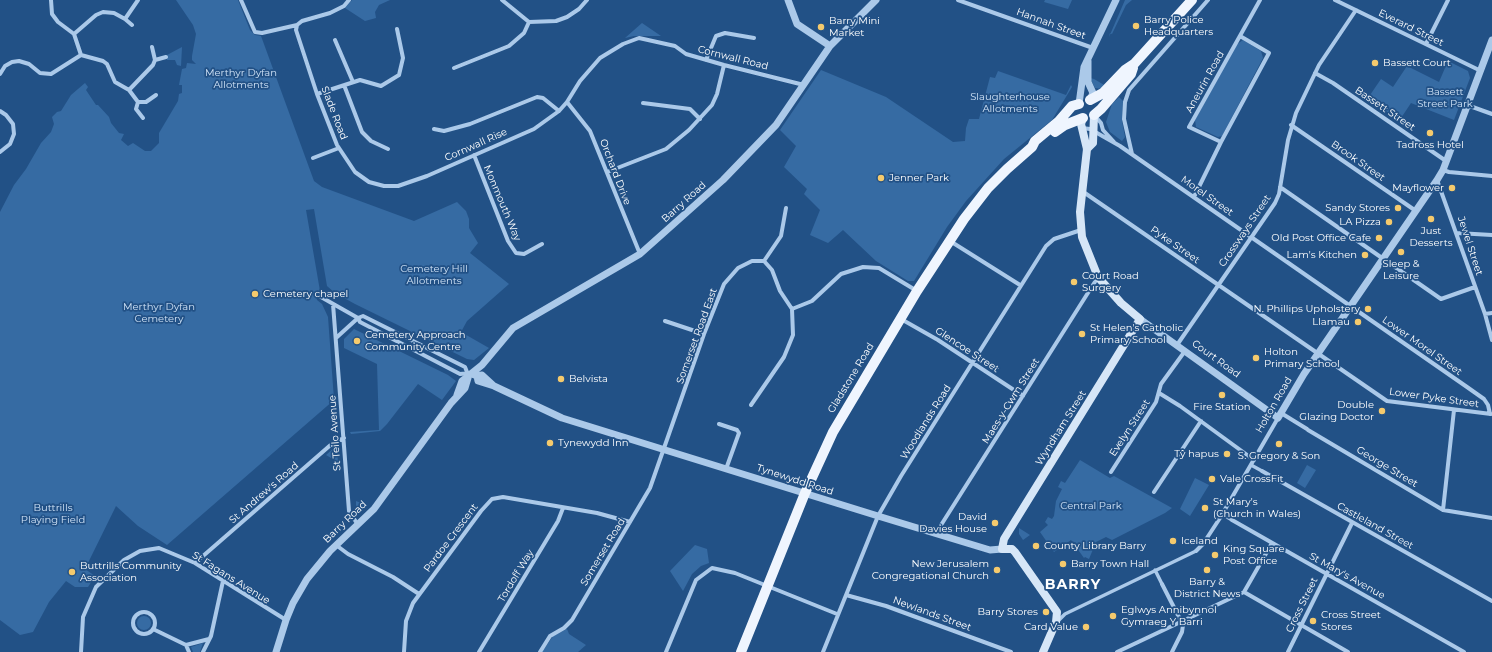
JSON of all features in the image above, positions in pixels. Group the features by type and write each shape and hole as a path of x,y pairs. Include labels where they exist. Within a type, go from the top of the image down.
{"main road":[{"path":"1079,104 1084,100 1090,100 1108,88 1125,70 1134,64 1192,0"},
{"path":"1082,118 1089,118 1101,109 1131,74 1134,64"},
{"name":"Court Road","path":"1087,149 1093,143 1095,132 1094,115 1096,106 1090,100"},
{"name":"Court Road","path":"1079,104 1078,111 1082,118 1080,124 1087,149 1082,190 1081,230 1084,245 1098,277 1121,303 1140,319"},
{"name":"Gladstone Road","path":"741,652 805,493 833,432 917,291 970,210 988,188 1007,168 1032,147 1035,141 1059,121 1072,106 1079,104"},
{"name":"Gladstone Road","path":"1032,147 1040,145 1065,125 1082,118"},
{"name":"Wyndham Street","path":"1002,549 1007,533 1140,319"},
{"name":"Tynewydd Road","path":"1002,549 1012,549 1019,558 1053,605 1057,612 1056,622"},
{"path":"1043,652 1056,622"}],"street":[{"path":"51,0 52,14 58,22 74,34 81,55"},
{"path":"125,19 138,0"},
{"path":"241,0 255,32 262,33 298,25 302,21 341,8 349,0"},
{"path":"502,0 529,22 556,21 568,17 579,9 587,0"},
{"path":"788,0 797,24 830,46"},
{"name":"Barry Road","path":"276,652 293,603 307,579 336,545 374,509 456,395 460,384 482,365 513,328 640,254 737,167 776,125 830,46 876,0"},
{"name":"Hannah Street","path":"958,0 1093,48"},
{"name":"Court Road","path":"1079,104 1084,67 1116,0"},
{"path":"1132,154 1124,119 1125,102 1129,90 1208,0"},
{"name":"Aneurin Road","path":"1220,142 1189,127 1260,0"},
{"name":"Everard Street","path":"1335,0 1481,71"},
{"path":"1426,44 1448,0"},
{"name":"Crossways Street","path":"1177,345 1274,203 1280,187 1291,125 1319,65 1356,10"},
{"path":"74,34 92,17 103,12 114,13 132,25"},
{"path":"454,68 509,46 518,39 529,22"},
{"name":"Slade Road","path":"298,25 296,30 317,94 339,148 355,172 369,182 384,186"},
{"path":"317,94 360,80 381,86 399,75 403,58 397,29"},
{"path":"706,60 716,36 725,33 754,38"},
{"path":"1194,197 1220,142 1269,53 1240,36"},
{"name":"Cornwall Road","path":"567,102 580,81 600,58 623,44 639,38 676,46 686,54 706,60 804,85"},
{"path":"334,40 353,82"},
{"name":"Holton Road","path":"1056,622 1065,614 1196,551 1203,544 1253,463 1279,415 1318,354 1438,180 1492,40"},
{"path":"152,47 155,60"},
{"path":"0,74 5,66 12,62 19,61 29,64 40,73 51,74 81,55 103,61 107,64 115,82 129,90 138,102"},
{"path":"129,90 147,73 155,60 166,57"},
{"name":"Court Road","path":"1088,61 1088,82 1093,93 1090,100"},
{"path":"607,172 666,149 700,119 712,105 717,94 724,65"},
{"name":"Bassett Street","path":"1315,73 1333,83 1446,160"},
{"path":"344,85 362,132 371,141 388,149"},
{"path":"138,102 146,102 156,95"},
{"path":"434,129 444,131 470,124 537,97 543,98 559,111"},
{"path":"138,102 136,108 143,118"},
{"name":"Cornwall Rise","path":"384,186 398,186 420,178 534,129 559,111 567,102"},
{"name":"Orchard Drive","path":"567,102 590,131 640,254"},
{"path":"643,103 690,109 700,119"},
{"path":"1467,105 1492,114"},
{"path":"0,111 6,115 13,124 14,134 10,144 0,152"},
{"name":"Morel Street","path":"1094,115 1101,123 1103,130 1114,142 1351,306"},
{"name":"Brook Street","path":"1291,125 1417,211"},
{"name":"Morel Street","path":"1082,128 1090,129 1110,142 1114,142"},
{"path":"313,158 339,148"},
{"name":"Monmouth Way","path":"474,155 508,241 516,253 524,254 542,244"},
{"path":"1443,170 1449,172 1492,176"},
{"name":"Jewel Street","path":"1438,180 1485,314 1492,340"},
{"path":"1280,187 1441,299 1475,287"},
{"name":"Pyke Street","path":"1082,190 1318,354"},
{"path":"751,405 784,357 793,335 792,309 780,291 772,270 764,260 781,236 786,208"},
{"name":"Woodlands Road","path":"823,652 837,614 878,516 1020,285 1046,246 1054,239 1081,230"},
{"path":"1457,233 1492,235"},
{"path":"950,241 1020,285"},
{"name":"Somerset Road East","path":"665,450 704,334 724,284 738,268 752,261 764,260"},
{"path":"792,309 812,301 841,274 863,267 879,268 917,291"},
{"name":"Maes-y-Cwm Street","path":"936,533 1098,277"},
{"path":"321,297 358,318 360,322 460,374 471,375"},
{"name":"St Teilo Avenue","path":"333,304 349,511 358,525"},
{"name":"Lower Morel Street","path":"1351,306 1484,399"},
{"path":"1485,314 1492,313"},
{"path":"336,338 358,318 363,316 465,367 471,375"},
{"name":"Glencoe Street","path":"901,319 938,340 1023,396"},
{"name":"Court Road","path":"1140,319 1279,415"},
{"path":"665,320 704,334"},
{"name":"Evelyn Street","path":"1111,472 1156,402 1161,384 1185,351"},
{"name":"Lower Pyke Street","path":"1318,354 1387,402 1491,414 1484,399"},
{"name":"Tynewydd Road","path":"471,375 478,381 494,386 550,414 990,550 1002,549"},
{"path":"1159,393 1162,393 1200,420 1253,463"},
{"path":"1444,510 1454,410"},
{"name":"George Street","path":"1279,415 1308,429 1444,510 1492,518"},
{"path":"1154,492 1200,420"},
{"path":"719,424 737,430 739,433 726,469"},
{"name":"St Andrew's Road","path":"195,563 334,442 344,438"},
{"name":"Somerset Road","path":"540,652 550,636 564,628 572,620 650,488 665,450"},
{"name":"Castleland Street","path":"1253,463 1262,471 1352,523 1492,601"},
{"name":"Pardoe Crescent","path":"404,652 406,621 419,594 480,511 492,499 502,497 630,522"},
{"name":"Tordoff Way","path":"479,652 558,521 563,508"},
{"name":"St Mary's Avenue","path":"1222,514 1272,544 1464,652"},
{"name":"Cross Street","path":"1288,652 1352,523"},
{"path":"1117,652 1244,592 1272,544"},
{"path":"336,545 348,554 393,577 419,594"},
{"name":"St Fagans Avenue","path":"81,652 83,617 96,587 124,560 140,550 159,548 195,563 286,620"},
{"path":"666,652 696,580 712,568 735,573 837,614"},
{"path":"1155,570 1182,625 1182,632 1172,652"},
{"path":"203,652 209,639 223,581"},
{"path":"1244,592 1348,652"},
{"name":"Newlands Street","path":"846,595 886,606 1011,652"},
{"path":"141,613 148,613 155,622 153,629 148,634 138,632 133,624 135,617 141,613"},
{"path":"153,629 186,645 190,652"},
{"path":"186,645 209,639"}],"green space":[{"name":"Merthyr Dyfan Cemetery","path":"176,0 238,0 250,30 255,35 261,36 314,181 322,187 414,221 457,202 466,211 469,219 469,228 478,243 470,253 509,284 467,321 461,332 489,348 474,360 467,359 355,304 335,293 327,286 314,209 306,210 320,291 316,293 317,300 322,304 328,317 334,400 167,545 138,526 116,506 85,569 95,576 88,587 75,587 66,581 49,602 33,632 20,635 0,620 0,212 14,185 26,169 41,143 51,132 54,124 52,117 57,112 61,111 71,95 85,83 88,87 86,90 96,105 98,105 109,117 111,123 119,133 124,134 121,140 128,146 133,143 145,151 151,151 159,143 159,133 178,101 179,94 182,93 182,85 179,85 182,69 186,68 187,63 196,64 192,60 192,56 196,34 193,25"},
{"path":"352,0 390,0 379,5 375,12 376,18 365,21 345,8"},
{"path":"1045,0 1072,0 1068,9 1044,2"},
{"path":"1125,0 1132,0 1126,5 1112,34 1111,33"},
{"path":"642,23 661,36 634,36 625,38"},
{"path":"1243,40 1261,51 1263,58 1222,136 1218,137 1196,127 1195,120 1236,45"},
{"path":"182,47 181,66 177,65 175,60 167,60 167,55"},
{"name":"Bassett Street Park","path":"1448,61 1468,71 1470,78 1454,120 1411,103 1399,121 1369,101 1368,98 1381,79 1393,87 1407,66 1439,82"},
{"name":"Jenner Park","path":"821,70 886,97 953,142 965,141 966,128 969,119 979,119 990,77 995,78 998,71 1066,95 1071,85 1072,87 1052,120 1004,159 966,201 947,227 914,281 908,281 876,261 843,230 828,243 810,235 820,210 804,194 807,189 784,167 796,146 780,130"},
{"path":"1090,78 1106,86 1102,89 1095,88"},
{"path":"1119,97 1123,101 1122,121 1125,137 1122,141 1110,132 1106,122 1112,104"},
{"path":"354,329 448,375 456,381 442,400 418,384 380,431 351,434 350,432 379,430 377,364 344,348 344,339"},
{"path":"334,448 337,449 338,462 326,455"},
{"name":"Central Park","path":"1080,460 1110,478 1114,476 1172,508 1112,540 1106,537 1096,542 1089,559 1084,558 1071,540 1054,552 1040,532 1048,525 1045,522 1048,517 1052,519 1054,516 1056,501 1062,489 1058,487 1061,481 1065,483"},
{"path":"1307,465 1316,470 1305,488 1297,483"},
{"path":"1195,478 1209,485 1190,516 1180,509"},
{"path":"356,501 366,505 361,511 356,511"},
{"path":"1019,528 1030,535 1023,540 1019,534"},
{"path":"695,545 707,549 709,563 701,566 692,574 683,591 670,571"},
{"path":"144,616 149,618 151,623 149,628 144,630 139,628 137,623 139,618"},
{"path":"567,629 569,634 586,645 578,652 542,652 553,636"},
{"path":"203,643 200,652 193,652 191,647"}],"place":[{"name":"Barry Police Headquarters","path":"1136,26"},
{"name":"Barry Mini Market","path":"821,27"},
{"name":"Bassett Court","path":"1375,63"},
{"name":"Tadross Hotel","path":"1430,133"},
{"name":"Jenner Park","path":"881,178"},
{"name":"Mayflower","path":"1452,188"},
{"name":"Sandy Stores","path":"1398,208"},
{"name":"Just Desserts","path":"1431,219"},
{"name":"LA Pizza","path":"1389,222"},
{"name":"Old Post Office Cafe","path":"1379,238"},
{"name":"Sleep & Leisure","path":"1401,252"},
{"name":"Lam's Kitchen","path":"1365,255"},
{"name":"Court Road Surgery","path":"1074,282"},
{"name":"Cemetery chapel","path":"255,294"},
{"name":"N. Phillips Upholstery","path":"1368,309"},
{"name":"Llamau","path":"1358,322"},
{"name":"St Helen's Catholic Primary School","path":"1082,334"},
{"name":"Cemetery Approach Community Centre","path":"357,341"},
{"name":"Holton Primary School","path":"1256,358"},
{"name":"Belvista","path":"561,379"},
{"name":"Fire Station","path":"1222,395"},
{"name":"Double Glazing Doctor","path":"1382,411"},
{"name":"Tynewydd Inn","path":"550,443"},
{"name":"S. Gregory & Son","path":"1279,444"},
{"name":"Tŷ hapus","path":"1227,454"},
{"name":"Vale CrossFit","path":"1212,479"},
{"name":"St Mary's (Church in Wales)","path":"1205,508"},
{"name":"David Davies House","path":"995,523"},
{"name":"Iceland","path":"1173,541"},
{"name":"County Library Barry","path":"1036,546"},
{"name":"King Square Post Office","path":"1215,555"},
{"name":"Barry Town Hall","path":"1063,564"},
{"name":"New Jerusalem Congregational Church","path":"997,570"},
{"name":"Barry & District News","path":"1207,570"},
{"name":"Buttrills Community Association","path":"72,572"},
{"name":"Barry Stores","path":"1046,612"},
{"name":"Eglwys Annibynnol Gymraeg Y Barri","path":"1113,616"},
{"name":"Cross Street Stores","path":"1313,621"},
{"name":"Card Value","path":"1086,627"}],"district":[{"name":"BARRY","path":"1073,585"}],"park label":[{"name":"Merthyr Dyfan Allotments","path":"241,78"},
{"name":"Slaughterhouse Allotments","path":"1010,102"},
{"name":"Cemetery Hill Allotments","path":"434,274"},
{"name":"Buttrills Playing Field","path":"53,514"}]}
